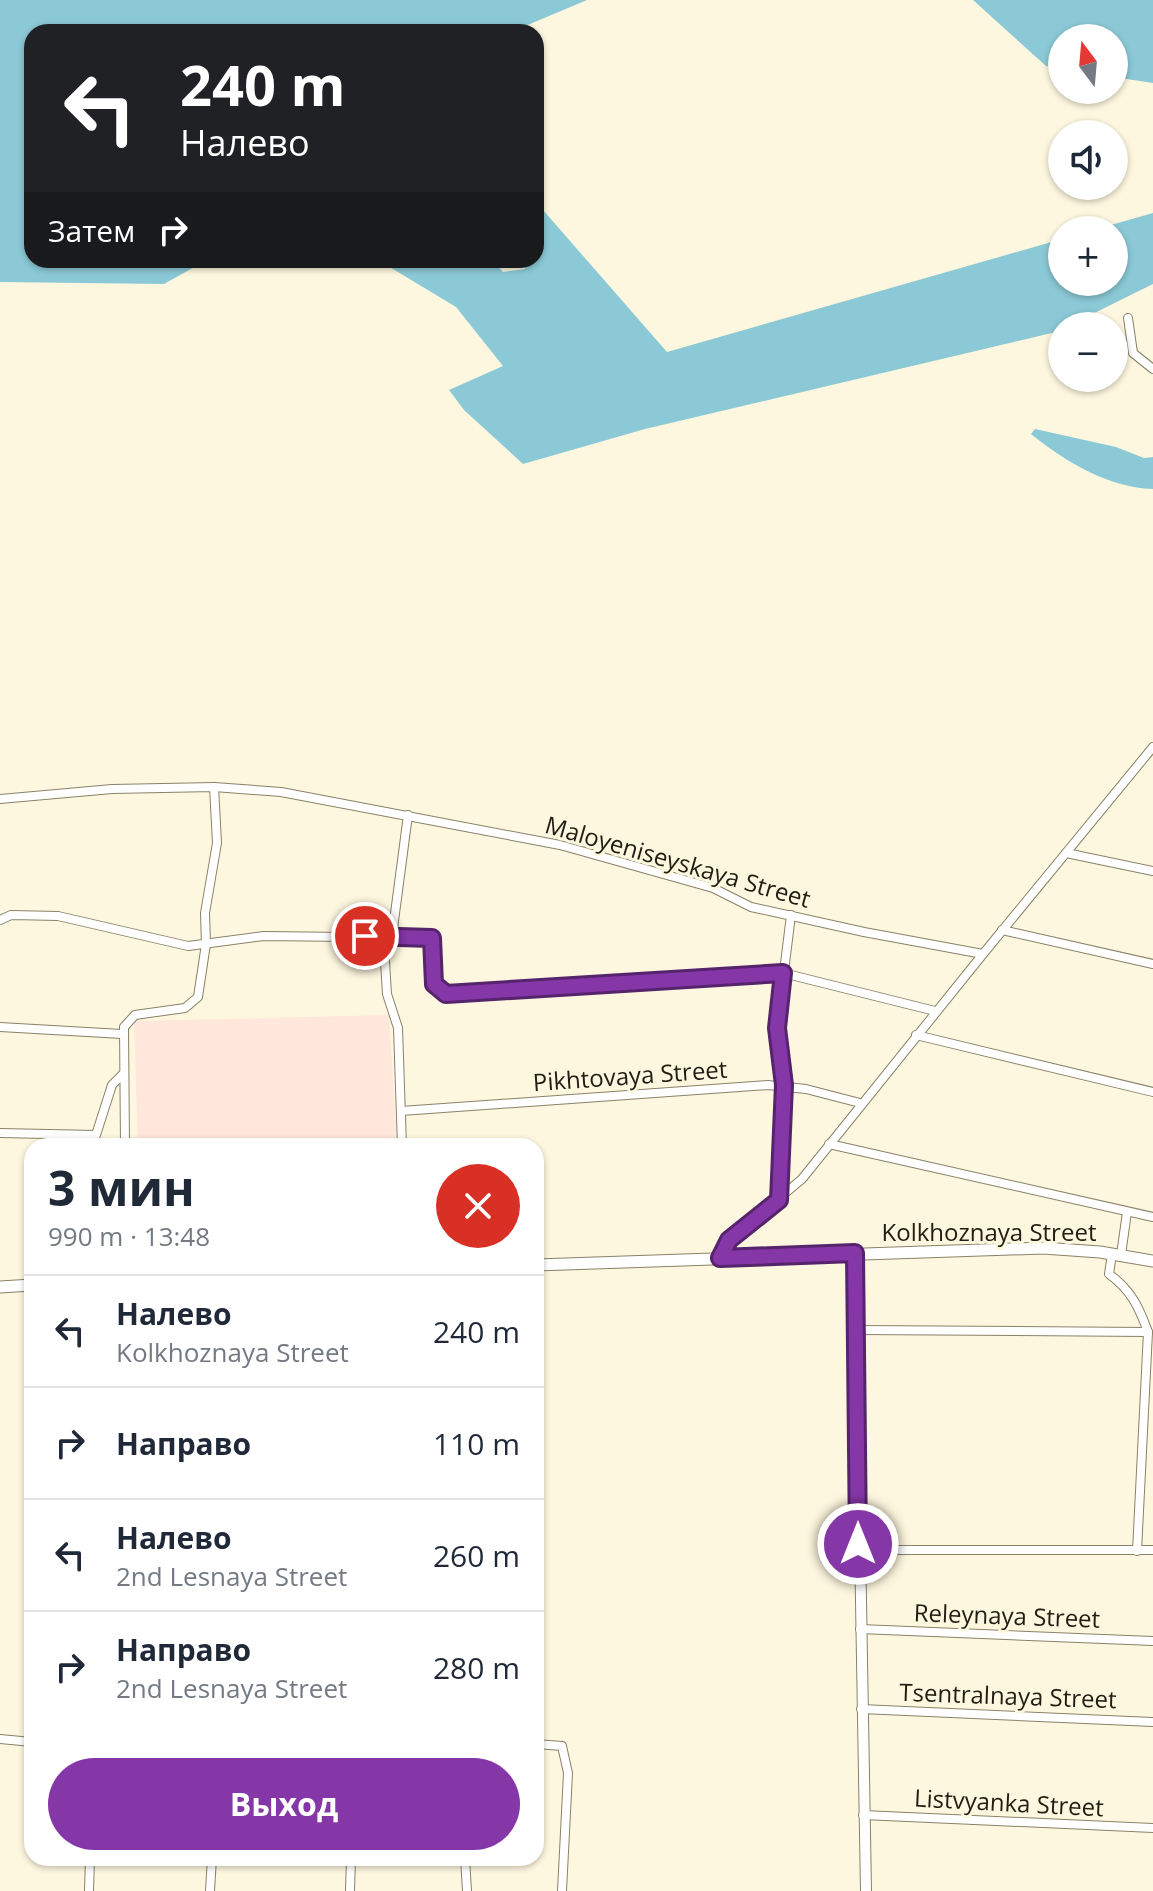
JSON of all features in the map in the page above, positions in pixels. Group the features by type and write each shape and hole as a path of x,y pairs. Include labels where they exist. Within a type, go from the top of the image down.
{"main road":[{"name":"Kolkhoznaya Street","path":"544,1265 1043,1248 1116,1254 1153,1261"},
{"path":"0,1287 24,1286"}],"street":[{"path":"1128,318 1133,353 1153,369"},
{"path":"720,1258 729,1240 802,1179 860,1103 1153,748"},
{"path":"125,1138 122,1034 128,1019 135,1015 176,1012 198,997 206,944 205,913 217,843 214,787"},
{"name":"Maloyeniseyskaya Street","path":"0,799 112,789 214,787 281,792 560,845 713,888 751,907 983,954"},
{"path":"402,1138 398,1028 387,994 384,946 392,936 408,815"},
{"path":"1066,853 1153,871"},
{"path":"0,920 11,915 41,914 160,942 206,944 264,936 432,938 434,984 446,994 783,973 935,1011"},
{"path":"779,1200 784,1085 777,1028 791,915"},
{"path":"1002,930 1153,964"},
{"path":"0,1027 122,1034"},
{"path":"916,1035 1153,1092"},
{"path":"0,1133 96,1135 112,1085 123,1074"},
{"name":"Pikhtovaya Street","path":"401,1111 784,1085 860,1103"},
{"path":"829,1144 1153,1217"},
{"path":"1127,1212 1109,1274 1132,1296 1148,1332 1137,1551"},
{"path":"855,1253 866,1891"},
{"path":"856,1330 1148,1332"},
{"path":"858,1550 1153,1550"},
{"name":"Releynaya Street","path":"860,1629 1153,1641"},
{"name":"Tsentralnaya Street","path":"861,1709 1153,1722"},
{"path":"0,1739 24,1741"},
{"path":"544,1745 562,1746 568,1773 562,1891"},
{"name":"Listvyanka Street","path":"863,1815 1153,1828"},
{"path":"89,1891 90,1866"},
{"path":"210,1891 212,1866"},
{"path":"350,1891 351,1866"},
{"path":"465,1866 467,1891"}],"shaded area":[{"path":"389,1015 397,1138 138,1138 134,1021"}],"water":[{"path":"0,0 587,0 530,24 24,24 24,268 193,268 164,284 0,282"},
{"path":"973,0 1153,0 1153,83 1128,79 1128,24 1048,24 1046,66"},
{"path":"544,211 667,352 1048,243 1048,296 1128,296 1128,220 1153,213 1153,284 1096,312 1048,312 1048,334 645,429 523,464 464,410 449,390 503,366 456,307 391,268 499,268 503,272 544,268"},
{"path":"1035,429 1116,447 1144,458 1153,457 1153,489 1120,484 1088,471 1031,434"}],"route":[{"path":"365,936 432,938 434,984 436,989 446,994 783,973 777,1028 784,1085 779,1200 729,1240 721,1250 720,1258 855,1253 858,1544"}]}
